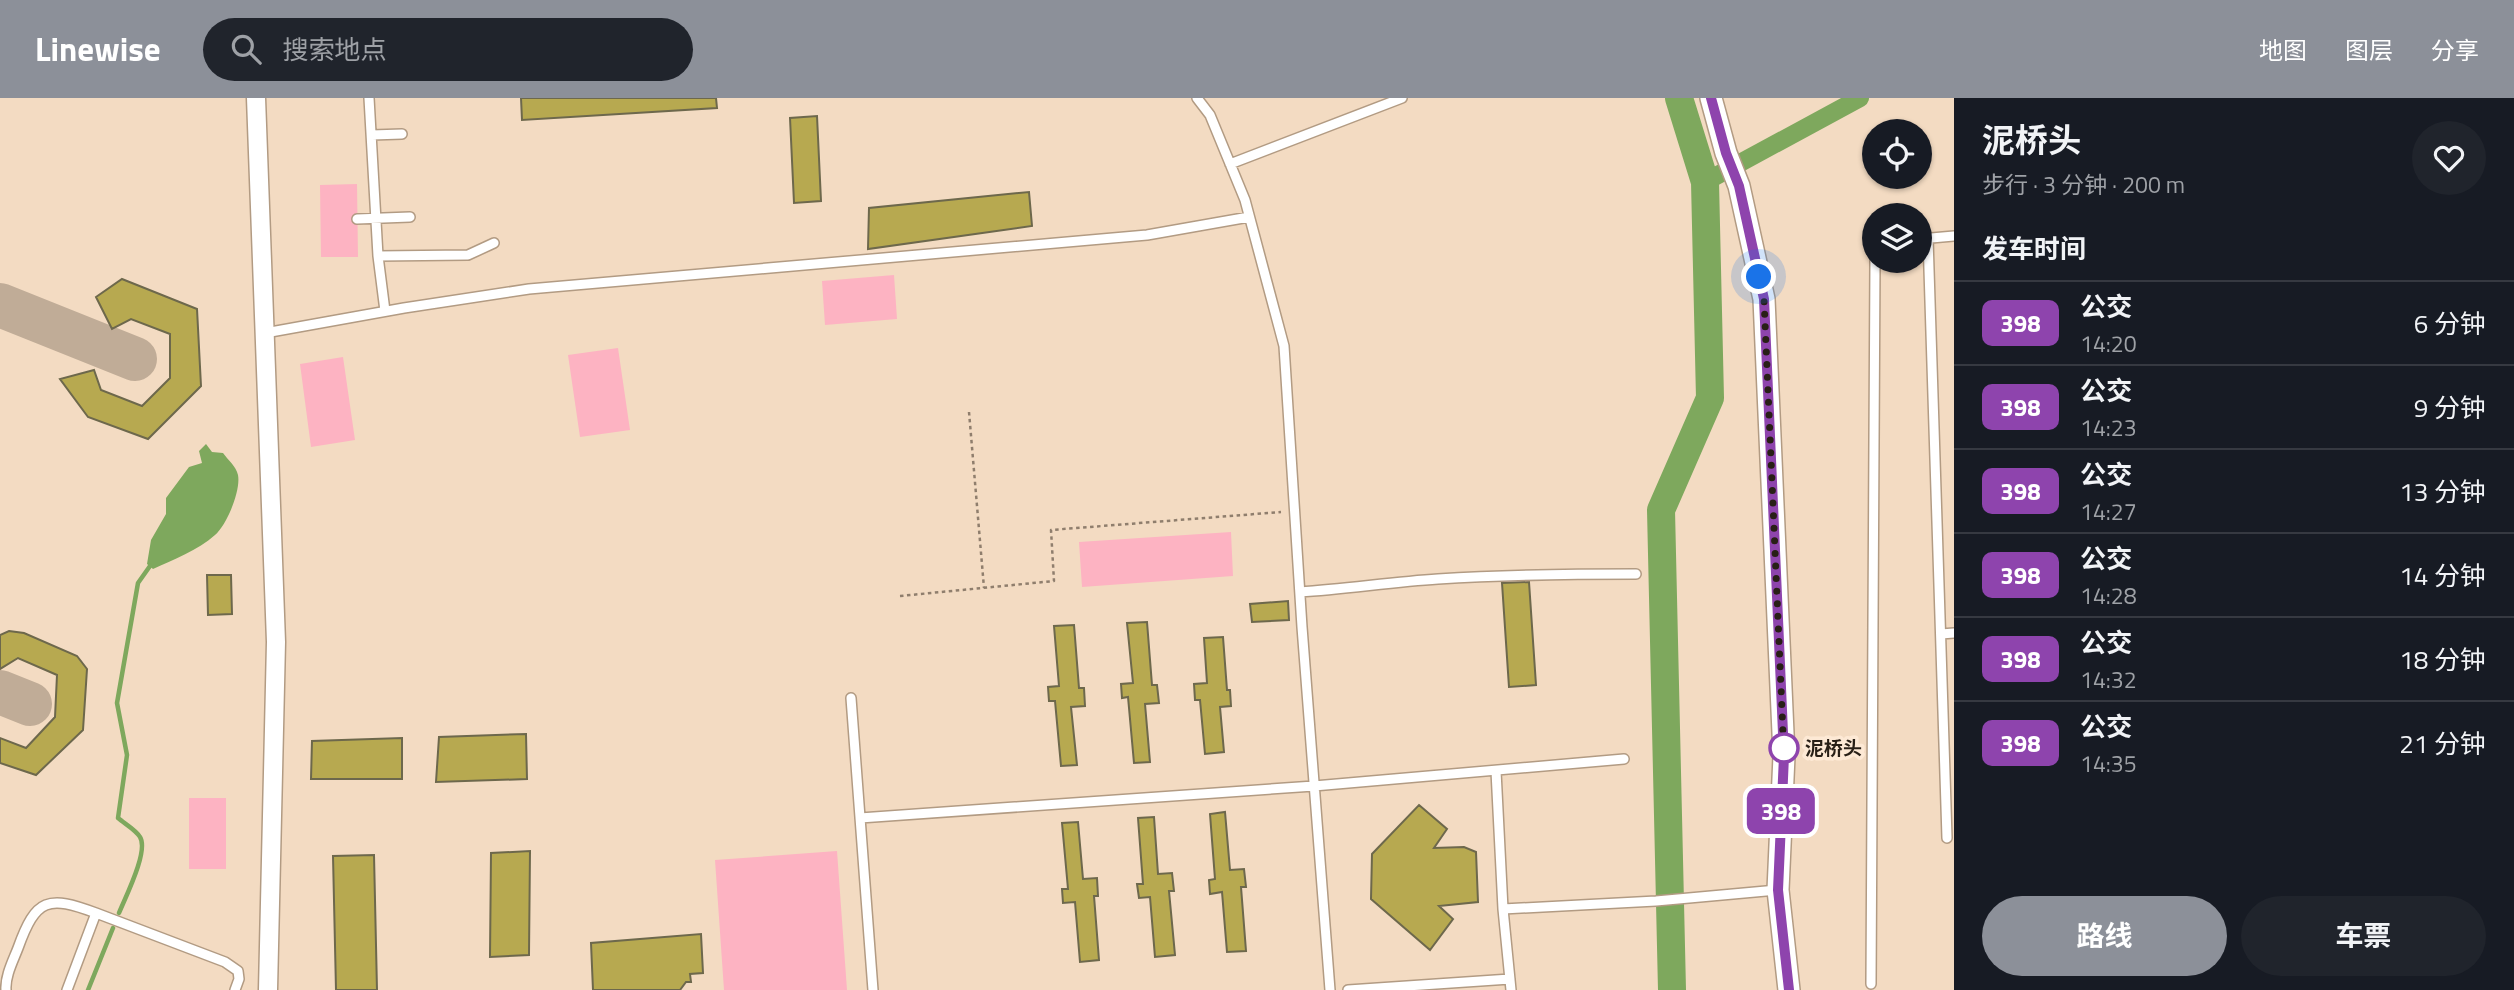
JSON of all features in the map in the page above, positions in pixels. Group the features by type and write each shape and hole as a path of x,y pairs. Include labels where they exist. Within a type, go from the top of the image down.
{"street":[{"path":"256,98 276,642 268,990"},
{"path":"1711,98 1726,153 1739,186 1764,299 1784,756 1778,890 1789,990"}],"lane":[{"path":"369,98 375,218 385,311"},
{"path":"1197,98 1210,116 1249,217 1284,346 1330,990"},
{"path":"1230,164 1402,98"},
{"path":"372,135 402,134"},
{"path":"357,219 410,217"},
{"path":"264,333 529,289 1147,235 1249,217"},
{"path":"1932,238 1954,236"},
{"path":"378,256 468,255 494,243"},
{"path":"1871,984 1875,273"},
{"path":"1925,273 1947,838"},
{"path":"1300,592 1460,578 1536,574 1636,574"},
{"path":"1941,634 1954,633"},
{"path":"851,698 873,990"},
{"path":"860,818 1314,786 1624,759"},
{"path":"1496,771 1503,909 1511,990"},
{"path":"1503,909 1710,897 1778,890"},
{"path":"6,990 8,974 27,924 37,909 56,902 70,903 225,962 238,971 239,979 235,990"},
{"path":"66,990 96,914"},
{"path":"1348,990 1510,979"}],"path":[{"path":"970,412 984,588"},
{"path":"900,596 1054,581 1051,530 1295,510"}],"shaded area":[{"path":"357,184 358,257 321,257 320,185"},
{"path":"894,275 897,319 825,325 822,281"},
{"path":"618,348 630,430 580,437 568,355"},
{"path":"343,357 355,440 311,447 300,364"},
{"path":"206,444 212,452 223,453 237,472 237,489 232,507 220,530 208,540 153,569 147,564 151,540 166,514 166,498 189,467 202,463 199,451"},
{"path":"1231,532 1233,576 1082,587 1079,542"},
{"path":"189,798 226,798 226,869 189,869"},
{"path":"837,851 847,990 724,990 715,860"}],"building":[{"path":"521,98 716,98 717,108 522,120"},
{"path":"817,116 821,201 794,203 790,118"},
{"path":"1029,192 1032,226 868,249 869,208"},
{"path":"122,279 197,309 201,386 148,439 88,417 60,379 94,370 101,390 142,406 170,378 170,334 131,319 112,329 96,297"},
{"path":"207,575 231,575 232,614 208,615"},
{"path":"1529,582 1536,685 1509,687 1502,583"},
{"path":"1288,601 1289,620 1252,622 1250,604"},
{"path":"1147,622 1152,685 1157,685 1159,703 1145,704 1150,762 1134,763 1128,697 1122,698 1121,684 1133,683 1127,623"},
{"path":"1074,625 1079,688 1084,688 1085,706 1071,707 1077,765 1061,766 1055,701 1049,701 1048,687 1059,686 1054,626"},
{"path":"9,631 24,633 77,656 87,669 83,730 36,775 0,763 0,738 26,748 55,717 57,675 18,658 0,669 0,635"},
{"path":"1223,637 1227,690 1230,690 1231,706 1220,707 1224,752 1205,754 1200,700 1195,700 1194,684 1207,683 1204,638"},
{"path":"526,734 527,779 436,782 439,737"},
{"path":"402,738 402,779 311,779 312,741"},
{"path":"1419,805 1447,829 1434,848 1464,847 1476,852 1478,902 1439,906 1453,919 1430,950 1371,899 1372,854"},
{"path":"1225,812 1230,870 1244,869 1246,887 1241,887 1246,951 1227,952 1222,892 1210,894 1209,880 1215,879 1210,814"},
{"path":"1154,817 1158,874 1172,873 1174,891 1169,891 1175,955 1155,957 1150,897 1139,898 1137,884 1143,884 1138,818"},
{"path":"1078,822 1083,879 1097,878 1098,896 1094,896 1099,960 1080,962 1075,902 1063,903 1062,889 1068,889 1062,823"},
{"path":"530,851 529,955 490,957 491,853"},
{"path":"374,855 377,990 336,990 333,856"},
{"path":"701,934 703,973 690,974 691,982 686,982 680,990 593,990 591,943"}],"waterway":[{"path":"1672,990 1661,510 1710,398 1705,182 1679,98"},
{"path":"1705,182 1860,98"},
{"path":"119,913 139,863 142,844 138,834 118,818 127,755 117,703 138,583 150,566"},
{"path":"88,990 113,928"}],"taxiway":[{"path":"0,305 135,359"},
{"path":"0,692 30,704"}],"bus line":[{"name":"398","path":"1711,98 1726,153 1739,186 1764,299 1784,756 1778,890 1789,990"}],"place":[{"name":"泥桥头","path":"1784,748"}],"route":[{"path":"1759,277 1764,299 1784,756 1784,748"}]}
